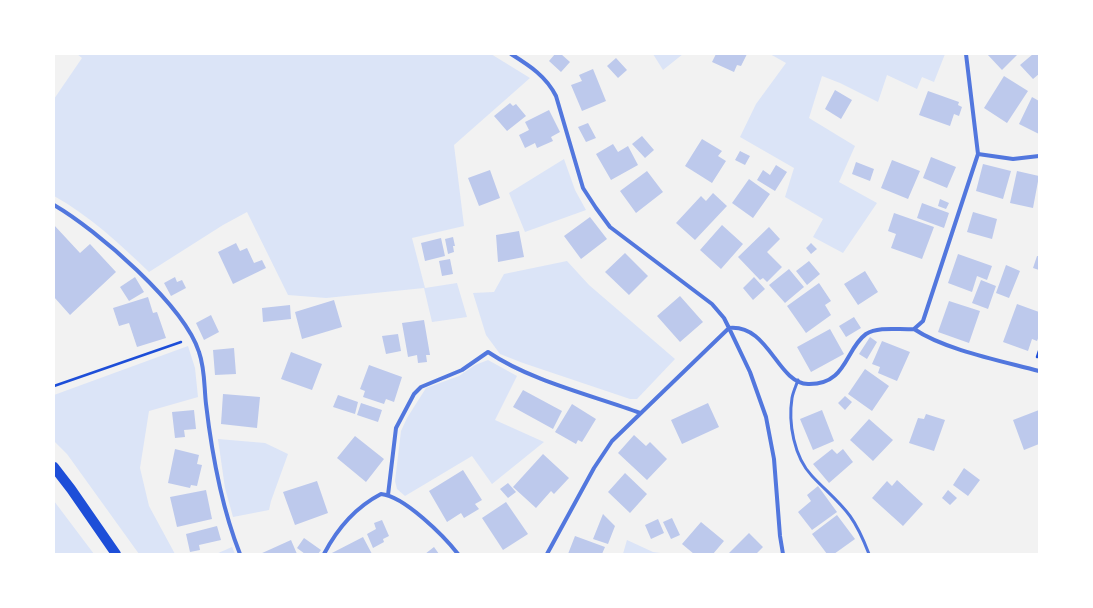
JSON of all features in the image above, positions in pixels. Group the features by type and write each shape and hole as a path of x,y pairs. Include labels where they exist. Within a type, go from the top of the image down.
{"main road":[{"path":"54,468 71,489 116,554"}],"street":[{"path":"511,54 540,73 552,87 584,188 610,227 705,298 719,311 729,328 750,372 766,417 774,459 780,536 783,554"},
{"path":"547,554 612,441 729,328 742,328 757,337 791,376 807,384 819,382 836,375 865,335 872,331 914,328 923,321 978,154 966,54"},
{"path":"978,154 1013,159 1039,156"},
{"path":"54,205 88,228 158,291 193,338 203,368 206,403 223,507 240,554"},
{"path":"914,328 924,335 957,348 1039,371"},
{"path":"388,495 396,428 414,394 421,386 462,370 488,352 505,364 640,413"},
{"path":"324,554 333,538 348,519 381,494 398,499 428,523 458,554"}],"lane":[{"path":"798,380 792,397 792,419 796,450 803,464 812,476 835,498 850,516 863,538 869,554"}],"path":[{"path":"54,386 193,338"}],"shaded area":[{"path":"77,54 491,54 530,78 454,145 464,226 412,238 425,288 457,283 467,317 432,322 424,288 326,298 288,295 247,212 223,225 149,272 92,221 54,196 54,99 82,58"},
{"path":"653,54 683,54 663,70"},
{"path":"770,54 945,54 934,82 922,77 917,89 887,75 878,102 840,83 822,76 809,118 855,146 839,182 877,203 843,253 813,237 823,219 785,197 794,168 740,137 756,104 786,63"},
{"path":"564,159 575,190 586,210 525,232 509,193"},
{"path":"567,261 589,285 675,359 637,399 630,399 500,354 486,335 473,293 494,292 504,274"},
{"path":"188,346 195,368 198,397 149,411 140,468 149,506 175,554 139,554 67,454 54,441 54,395"},
{"path":"488,360 517,376 495,420 544,442 492,484 472,456 405,496 397,489 395,481 401,431 407,418 426,388 459,376 475,365"},
{"path":"218,439 265,443 288,454 269,510 233,517 225,488"},
{"path":"54,501 94,554 54,554"},
{"path":"627,540 653,552 668,554 623,554"},
{"path":"232,547 235,554 216,554"}],"building":[{"path":"555,54 561,54 570,62 561,72 549,61"},
{"path":"716,54 747,54 741,66 737,65 734,72 712,62"},
{"path":"987,54 1018,54 1002,70"},
{"path":"1033,54 1039,54 1039,74 1033,79 1020,65"},
{"path":"616,58 627,70 618,78 607,66"},
{"path":"593,69 606,101 582,111 571,85 582,81 579,75"},
{"path":"1004,76 1028,91 1007,123 984,108"},
{"path":"835,90 852,100 841,119 825,109"},
{"path":"928,91 959,102 958,105 962,107 959,116 954,114 950,126 919,115"},
{"path":"1032,97 1039,101 1039,134 1019,124"},
{"path":"510,103 513,106 516,104 526,116 507,131 494,116"},
{"path":"549,110 560,132 551,137 553,141 537,148 535,143 525,148 519,135 529,130 525,122"},
{"path":"588,123 596,138 586,142 578,127"},
{"path":"642,136 654,150 645,158 632,144"},
{"path":"702,139 722,151 718,156 726,161 712,183 685,166"},
{"path":"613,144 618,152 628,146 638,165 611,180 596,154"},
{"path":"740,151 750,156 745,165 735,160"},
{"path":"931,157 956,167 947,188 923,178"},
{"path":"892,160 920,171 908,199 881,188"},
{"path":"856,162 874,169 870,181 852,174"},
{"path":"983,164 1011,171 1003,199 976,191"},
{"path":"776,165 787,172 775,191 757,180 763,170 770,175"},
{"path":"490,170 500,198 479,206 468,178"},
{"path":"647,171 663,192 636,213 620,191"},
{"path":"1017,171 1039,176 1033,208 1010,203"},
{"path":"749,179 770,194 753,218 732,203"},
{"path":"713,193 727,206 695,240 676,223 701,196 706,201"},
{"path":"940,199 949,203 946,209 938,206"},
{"path":"922,203 949,213 944,228 917,218"},
{"path":"973,212 997,219 992,239 967,232"},
{"path":"894,213 934,227 922,259 891,248 896,234 888,231"},
{"path":"590,217 607,239 581,259 564,236"},
{"path":"54,225 80,253 90,244 116,272 70,315 54,297"},
{"path":"722,225 743,244 721,269 700,250"},
{"path":"769,227 780,239 767,252 782,267 767,282 763,278 760,280 738,257"},
{"path":"519,231 524,257 498,262 496,235"},
{"path":"453,237 455,246 453,246 454,252 448,254 445,239"},
{"path":"441,238 445,256 425,261 421,243"},
{"path":"236,243 240,251 247,248 254,263 262,260 266,268 233,284 218,252"},
{"path":"811,243 817,249 811,254 806,248"},
{"path":"625,253 648,276 629,295 605,272"},
{"path":"958,254 992,266 987,280 977,276 972,292 948,283"},
{"path":"1037,256 1039,256 1039,270 1033,268"},
{"path":"450,259 453,274 442,276 439,261"},
{"path":"809,261 820,274 807,285 796,271"},
{"path":"1006,265 1020,271 1009,298 996,293"},
{"path":"789,269 804,287 785,303 769,285"},
{"path":"865,271 878,292 858,305 844,284"},
{"path":"135,277 144,292 129,301 120,287"},
{"path":"175,277 177,282 182,280 186,288 171,296 164,283"},
{"path":"754,277 765,289 753,300 743,288"},
{"path":"981,280 996,286 988,309 972,303"},
{"path":"819,283 831,301 825,305 831,315 806,333 787,306"},
{"path":"680,296 703,322 680,342 657,316"},
{"path":"148,297 153,313 157,312 166,338 137,347 129,323 119,326 113,308"},
{"path":"334,300 342,327 302,339 295,312"},
{"path":"949,301 980,311 969,343 938,332"},
{"path":"1017,304 1039,312 1039,336 1037,341 1032,339 1028,351 1003,342"},
{"path":"290,305 291,319 263,322 262,308"},
{"path":"211,315 219,332 204,340 196,323"},
{"path":"854,317 861,328 846,337 839,326"},
{"path":"424,320 430,355 426,355 427,362 418,363 417,355 408,357 402,323"},
{"path":"830,329 844,354 811,372 797,347"},
{"path":"398,334 401,351 386,354 382,336"},
{"path":"870,337 877,342 867,359 859,354"},
{"path":"882,341 910,352 897,381 878,373 880,367 872,364"},
{"path":"234,348 236,374 215,375 213,350"},
{"path":"291,352 322,364 312,390 281,379"},
{"path":"369,365 402,377 394,402 386,399 384,404 363,397 365,391 360,389"},
{"path":"865,369 889,386 872,411 848,394"},
{"path":"523,390 562,411 553,429 513,407"},
{"path":"223,394 260,397 257,428 221,424"},
{"path":"338,395 358,402 355,414 333,407"},
{"path":"845,396 852,402 845,410 838,403"},
{"path":"361,403 382,410 378,422 357,415"},
{"path":"708,403 719,427 682,444 671,420"},
{"path":"572,404 596,419 582,442 578,440 576,444 555,432"},
{"path":"194,410 196,429 184,430 185,437 175,438 172,412"},
{"path":"822,410 834,441 813,450 800,419"},
{"path":"1039,410 1039,444 1024,450 1013,420"},
{"path":"926,414 945,420 934,451 909,443 918,418 924,419"},
{"path":"869,419 893,440 873,461 850,440"},
{"path":"634,435 646,446 650,442 667,459 647,480 618,453"},
{"path":"355,436 384,459 366,482 337,458"},
{"path":"175,449 199,455 197,464 202,465 197,486 191,485 190,488 168,483"},
{"path":"832,449 837,454 843,449 853,462 829,483 813,464"},
{"path":"543,454 569,478 554,494 551,491 536,508 513,487"},
{"path":"964,468 980,480 968,496 953,485"},
{"path":"463,470 482,500 475,504 479,509 464,518 461,513 447,522 429,491"},
{"path":"625,473 647,494 630,513 608,492"},
{"path":"897,480 923,504 903,526 872,498 887,481 892,486"},
{"path":"317,481 328,513 295,525 283,492"},
{"path":"508,483 516,492 508,498 500,489"},
{"path":"818,486 837,512 812,530 798,512 811,501 807,495"},
{"path":"206,490 212,519 177,527 170,497"},
{"path":"948,490 957,498 950,505 942,498"},
{"path":"506,502 528,534 503,550 482,518"},
{"path":"603,514 615,526 608,544 593,539"},
{"path":"837,515 855,539 834,554 827,554 812,534"},
{"path":"672,518 680,535 671,539 663,522"},
{"path":"658,519 664,533 651,539 645,525"},
{"path":"382,520 389,536 383,539 384,542 373,548 367,534 376,529 374,523"},
{"path":"701,522 724,541 713,554 694,554 682,544"},
{"path":"217,526 221,540 199,545 200,550 190,552 186,534"},
{"path":"749,533 763,547 756,554 728,554"},
{"path":"575,536 605,547 602,554 568,554"},
{"path":"363,537 372,554 330,554"},
{"path":"304,538 321,550 318,554 305,554 297,548"},
{"path":"291,540 297,554 260,554"},
{"path":"434,547 439,554 425,554"}]}
